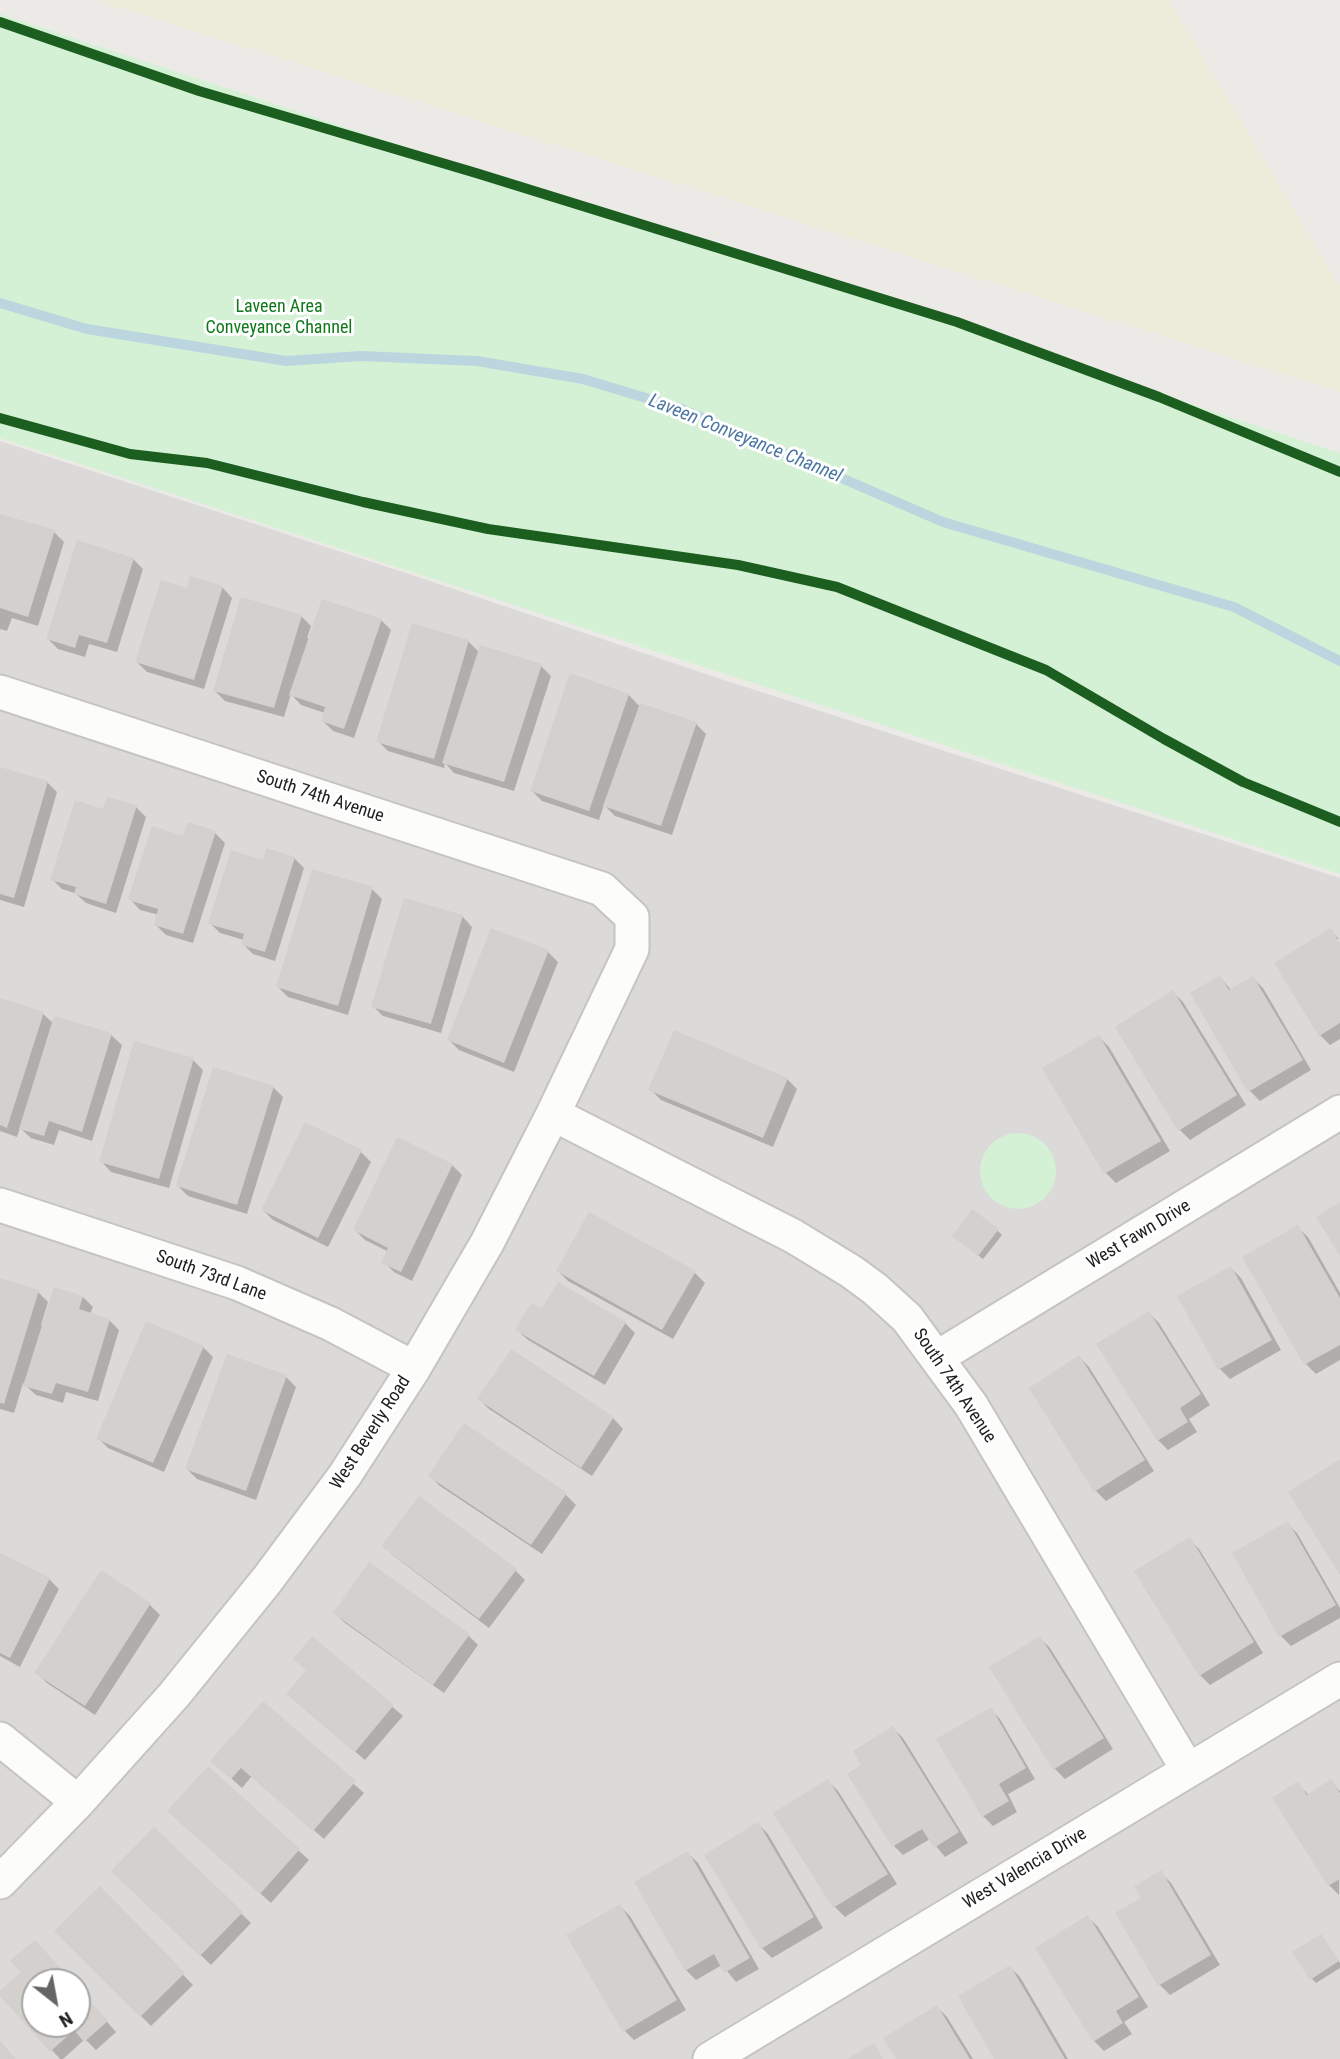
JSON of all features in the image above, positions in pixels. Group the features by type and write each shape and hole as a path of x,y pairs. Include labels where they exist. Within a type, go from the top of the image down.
{"street":[{"name":"South 74th Avenue","path":"0,692 603,889 632,917"},
{"name":"West Beverly Road","path":"0,1882 174,1695 267,1580 345,1475 414,1368 487,1243 554,1114 632,949 632,917"},
{"name":"West Fawn Drive","path":"938,1357 1340,1112"},
{"name":"South 74th Avenue","path":"554,1114 793,1236 852,1272 907,1318 971,1405 1188,1770"},
{"name":"South 73rd Lane","path":"0,1205 237,1283 331,1324 414,1368"},
{"name":"West Valencia Drive","path":"710,2059 1340,1679"},
{"path":"0,1739 78,1801"}],"shaded area":[{"path":"0,441 727,681 1340,878 1340,2059 0,2059"}],"green space":[{"path":"95,0 1169,0 1340,287 1340,392"},
{"name":"Laveen Area Conveyance Channel","path":"0,14 1340,453 1340,874 0,438"},
{"path":"1018,1133 1033,1136 1045,1144 1053,1156 1056,1171 1053,1186 1045,1198 1033,1206 1018,1209 1003,1206 991,1198 983,1186 980,1171 983,1156 991,1144 1003,1136"}],"building":[{"path":"0,514 55,530 28,617 0,608"},
{"path":"77,540 134,558 107,643 79,635 75,648 46,639"},
{"path":"190,576 223,586 194,680 135,662 161,580 187,588"},
{"path":"241,597 302,615 274,708 213,691"},
{"path":"322,599 382,619 344,729 321,721 325,707 289,695"},
{"path":"412,623 469,640 434,759 376,742"},
{"path":"480,645 542,664 504,782 442,763"},
{"path":"570,673 629,694 589,811 530,791"},
{"path":"640,703 697,722 661,826 603,806"},
{"path":"0,767 48,781 14,898 0,894"},
{"path":"107,797 137,805 106,904 74,894 76,887 50,880 75,800 103,809"},
{"path":"188,822 216,831 183,934 154,925 158,909 128,900 152,826 183,836"},
{"path":"266,848 295,857 265,952 241,945 244,934 208,924 231,850 263,860"},
{"path":"312,869 373,887 338,1006 276,987"},
{"path":"404,898 463,915 431,1024 371,1007"},
{"path":"491,928 549,950 504,1063 447,1040"},
{"path":"1331,928 1340,944 1340,1023 1319,1036 1274,963"},
{"path":"1220,975 1229,990 1253,976 1303,1060 1248,1092 1190,993"},
{"path":"1173,990 1237,1095 1178,1131 1115,1027"},
{"path":"0,998 44,1012 7,1128 0,1125"},
{"path":"54,1016 112,1033 82,1132 49,1121 44,1136 19,1129"},
{"path":"674,1030 788,1078 763,1138 648,1090"},
{"path":"1099,1035 1161,1141 1104,1174 1042,1068"},
{"path":"134,1041 194,1058 159,1179 99,1162"},
{"path":"213,1067 274,1086 237,1205 176,1186"},
{"path":"305,1122 362,1150 318,1238 261,1210"},
{"path":"397,1137 453,1164 401,1272 381,1263 388,1248 353,1230"},
{"path":"1340,1202 1340,1256 1316,1217"},
{"path":"972,1209 999,1229 978,1256 952,1236"},
{"path":"589,1212 696,1271 662,1330 556,1271"},
{"path":"1298,1225 1340,1298 1340,1345 1304,1365 1242,1257"},
{"path":"1231,1266 1272,1340 1218,1370 1177,1296"},
{"path":"0,1278 39,1290 4,1404 0,1403"},
{"path":"558,1282 626,1322 594,1376 515,1330 531,1303 542,1308"},
{"path":"54,1287 83,1296 79,1309 110,1319 88,1392 56,1383 52,1394 23,1386"},
{"path":"1149,1311 1201,1394 1180,1408 1188,1422 1157,1441 1096,1344"},
{"path":"146,1321 204,1346 153,1463 96,1439"},
{"path":"511,1349 614,1417 581,1468 477,1399"},
{"path":"227,1354 287,1375 246,1491 185,1469"},
{"path":"1079,1355 1145,1460 1094,1492 1029,1388"},
{"path":"464,1423 567,1493 531,1545 428,1476"},
{"path":"1340,1459 1340,1575 1288,1492"},
{"path":"419,1496 517,1569 479,1619 381,1546"},
{"path":"1288,1521 1336,1605 1279,1637 1232,1553"},
{"path":"1190,1537 1254,1642 1199,1676 1134,1571"},
{"path":"0,1553 50,1578 10,1658 0,1653"},
{"path":"369,1562 470,1634 433,1685 333,1613"},
{"path":"101,1570 151,1603 85,1706 34,1673"},
{"path":"312,1636 394,1705 355,1752 286,1694 306,1670 293,1659"},
{"path":"1040,1636 1104,1738 1053,1770 989,1667"},
{"path":"263,1701 356,1781 313,1831 241,1768 231,1779 210,1761"},
{"path":"991,1707 1026,1768 999,1784 1009,1801 982,1817 936,1739"},
{"path":"893,1726 959,1832 934,1848 922,1829 892,1847 847,1774 861,1765 853,1751"},
{"path":"208,1766 300,1849 260,1894 167,1811"},
{"path":"828,1779 888,1874 833,1908 773,1813"},
{"path":"1331,1779 1340,1793 1340,1879 1328,1886 1272,1798 1298,1781 1307,1795"},
{"path":"758,1822 814,1917 761,1949 704,1855"},
{"path":"154,1827 243,1912 200,1956 111,1871"},
{"path":"688,1851 750,1958 724,1973 714,1954 685,1971 634,1882"},
{"path":"1161,1870 1211,1955 1158,1986 1115,1913 1141,1898 1134,1887"},
{"path":"100,1886 185,1973 140,2017 54,1931"},
{"path":"620,1904 677,2000 623,2032 566,1935"},
{"path":"1088,1915 1139,1997 1116,2011 1123,2023 1093,2042 1035,1948"},
{"path":"1321,1934 1339,1961 1310,1980 1292,1952"},
{"path":"35,1940 60,1968 21,1968 21,1972 10,1961"},
{"path":"1010,1965 1065,2059 994,2059 958,1996"},
{"path":"21,1972 21,2020 0,1996 0,1991"},
{"path":"91,2002 108,2021 91,2036"},
{"path":"937,2005 970,2059 896,2059 883,2038"},
{"path":"38,2038 65,2038 50,2052"},
{"path":"0,2041 16,2059 0,2059"},
{"path":"874,2043 883,2059 847,2059"}],"waterway":[{"name":"Laveen Conveyance Channel","path":"0,303 87,329 286,361 361,356 477,361 583,379 682,409 943,522 1234,607 1340,661"}],"cycle path":[{"path":"0,22 199,91 476,173 957,322 1159,397 1340,472"},
{"path":"0,418 130,454 207,463 363,502 488,529 738,565 837,587 1046,670 1243,782 1340,822"}]}
